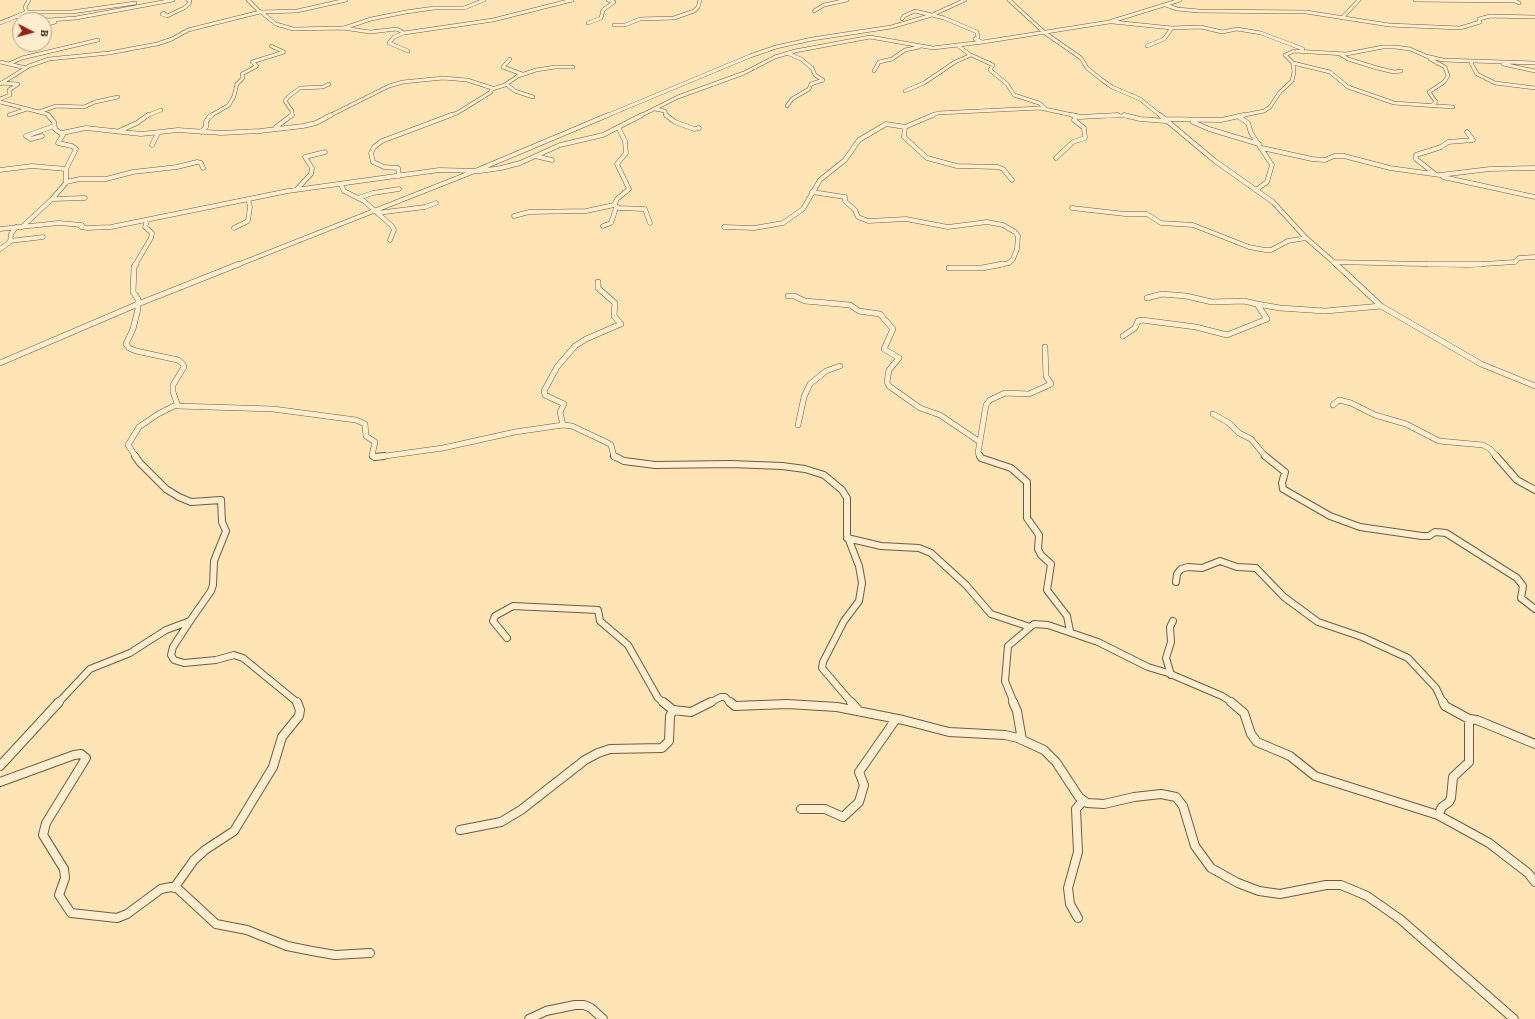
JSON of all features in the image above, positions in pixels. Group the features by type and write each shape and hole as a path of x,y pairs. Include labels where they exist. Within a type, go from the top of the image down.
{"street":[{"path":"27,12 25,7 29,0"},
{"path":"52,12 72,12 152,0"},
{"path":"52,23 118,12 173,0"},
{"path":"164,13 162,14 167,16 184,8 189,4 190,1 188,0"},
{"path":"248,0 276,24 293,29 343,28 362,32 398,29 404,34"},
{"path":"2,83 26,68 60,57 109,52 157,44 172,39 188,30 261,12 294,11 346,0"},
{"path":"343,28 371,19 414,11 434,8 464,8 484,0"},
{"path":"408,51 389,43 394,37 404,34 454,28 474,22 493,20 535,8 572,0"},
{"path":"588,23 601,18 603,10 614,2 608,0"},
{"path":"614,25 625,25 640,19 674,18 694,11 698,7 700,0"},
{"path":"814,11 824,5 848,0"},
{"path":"0,363 138,304 375,212 750,56 812,39 891,27 932,15 965,0"},
{"path":"1009,0 1027,19 1077,54 1088,68 1106,83 1140,100 1192,141 1214,162 1273,202 1306,238 1368,292 1381,306 1481,364 1535,386"},
{"path":"0,229 66,223 82,225 81,227 93,228 147,221 296,190 341,185 439,170 475,171 514,165 571,142 603,135 700,88 744,73 771,59 787,53 870,37 880,37 936,48 983,42 1109,22 1180,0"},
{"path":"1342,18 1359,0"},
{"path":"1415,0 1516,1 1519,3"},
{"path":"1166,5 1177,9 1201,12 1304,12 1389,25 1460,28 1480,22 1479,19 1490,16 1535,17"},
{"path":"902,19 904,16 914,12 932,15 966,26 967,29 977,32 978,36 975,39 983,42"},
{"path":"0,23 12,19"},
{"path":"52,20 57,21"},
{"path":"55,27 51,26 57,21"},
{"path":"1109,22 1172,28 1200,27 1222,32 1235,29 1255,32 1306,51"},
{"path":"1147,46 1161,41 1172,28"},
{"path":"9,64 20,59 98,40"},
{"path":"957,45 970,55 993,65 990,70 1006,84 1014,95 1039,103 1045,108"},
{"path":"201,132 206,127 206,122 209,117 229,105 234,96 237,84 243,78 242,74 257,66 252,62 284,52 271,46"},
{"path":"874,71 879,62 892,59 906,50 922,46"},
{"path":"1432,105 1436,102 1429,92 1447,80 1446,69 1406,48 1389,47 1340,54 1306,51 1286,54 1286,57 1292,63 1330,72 1348,87 1394,103 1432,105 1449,108 1453,107"},
{"path":"787,53 801,59 812,68 815,76 823,80 811,84 807,90 792,99 787,106"},
{"path":"1340,54 1348,59 1377,68 1394,72 1401,71"},
{"path":"1420,54 1443,60 1535,63"},
{"path":"905,91 924,83 955,62 970,55"},
{"path":"510,59 510,61 503,67 522,74"},
{"path":"1494,61 1535,71"},
{"path":"0,62 26,68"},
{"path":"1470,62 1476,73 1495,83 1535,88"},
{"path":"724,227 750,228 780,224 803,209 812,192 824,176 852,152 861,138 886,124 905,127 935,113 1045,108 1077,116 1123,115 1140,119 1190,121 1221,120 1259,113 1270,107 1276,102 1278,94 1292,82 1294,72 1292,63"},
{"path":"399,176 398,168 384,167 373,162 371,154 374,147 382,141 456,113 491,92 492,89 506,84 510,80 522,74 555,66 573,67"},
{"path":"0,102 40,112 51,117 57,131 62,133 81,128 141,134 178,130 198,130 201,132 246,132 303,126 323,121 389,86 403,82 432,78 467,80 492,89"},
{"path":"0,99 10,95 9,90 18,84 2,83"},
{"path":"271,129 288,121 292,116 292,111 285,102 288,97 300,88 323,88 330,84"},
{"path":"506,84 515,91 533,98"},
{"path":"40,112 56,106 84,108 95,102 118,97"},
{"path":"9,115 27,109"},
{"path":"655,109 665,111 666,116 675,122 694,129 699,128"},
{"path":"119,131 136,123 146,116 161,110"},
{"path":"1056,158 1073,142 1085,138 1084,128 1074,120 1077,116"},
{"path":"1239,117 1248,123 1251,133 1262,148 1272,167 1268,182 1256,190"},
{"path":"1190,121 1209,129 1259,144"},
{"path":"42,136 30,139 26,136 54,126"},
{"path":"603,226 612,223 617,199 629,188 616,164 626,153 625,142 618,127"},
{"path":"905,127 904,137 926,158 952,166 1001,167 1012,180"},
{"path":"1467,132 1473,140 1448,142 1416,155 1416,159 1436,175 1490,169 1535,168"},
{"path":"62,133 58,143 72,146 76,149 66,169 66,182"},
{"path":"152,145 158,133"},
{"path":"1262,148 1312,159 1325,160 1334,156 1344,156 1390,168 1436,175 1535,197"},
{"path":"296,190 309,178 311,174 312,168 305,157 324,152"},
{"path":"535,156 552,160"},
{"path":"22,227 52,199 66,182 80,179 106,179 133,172 177,167 197,162 202,163 203,168"},
{"path":"0,170 32,166 66,169"},
{"path":"341,185 344,191 364,201 392,226 394,230 390,240"},
{"path":"358,198 373,193 399,189"},
{"path":"812,192 845,197 845,201 855,210 858,217 868,221 906,219 948,227 968,223 987,222 1003,225 1016,232 1018,236 1017,249 1013,259 1009,263 982,268 949,268"},
{"path":"52,199 84,198"},
{"path":"234,228 245,224 248,220 250,207 248,199"},
{"path":"375,212 425,207 436,203"},
{"path":"514,216 529,212 586,211 615,206 645,209 650,223"},
{"path":"1072,208 1125,214 1147,214 1162,223 1195,225 1249,247 1265,250 1271,250 1288,241 1306,238"},
{"path":"147,221 146,227 152,233 152,238 134,267 133,292 138,304 137,318 126,344 129,348 136,351 178,360 183,364 184,367 173,385 176,405"},
{"path":"0,249 7,245 10,241 16,227"},
{"path":"10,241 43,237"},
{"path":"1333,262 1468,265 1515,262 1519,258 1535,257"},
{"path":"563,425 560,412 564,404 545,395 544,391 556,367 575,346 586,339 621,324 614,316 615,303 598,288 598,282"},
{"path":"1147,298 1162,294 1184,296 1212,302 1244,301 1280,308 1325,311 1381,306"},
{"path":"788,296 794,296 805,301 850,305 860,311 880,314 893,329 884,346 884,349 899,358 889,370 887,382 889,386 920,408 940,415 980,442"},
{"path":"1123,336 1135,328 1138,321 1142,320 1196,327 1222,335 1227,335 1267,319 1257,304"},
{"path":"1045,348 1046,376 1051,384 1028,394 1005,393 990,400 986,405 979,456 1011,468 1027,482 1027,518 1039,535 1039,552 1051,564 1047,590 1050,596 1067,616 1070,631"},
{"path":"798,425 804,397 810,384 826,371 840,366"},
{"path":"1333,405 1338,400 1351,403 1375,415 1404,423 1439,441 1482,444 1490,449 1517,480 1535,490"},
{"path":"174,888 194,860 205,850 234,831 273,767 282,737 299,716 300,710 297,701 264,677 243,658 234,655 216,660 184,663 174,660 171,655 173,647 211,591 213,585 214,561 225,536 226,530 222,522 221,500 215,499 202,502 191,502 179,497 166,489 140,463 128,445 139,427 158,414 176,405 187,407 273,409 356,420 364,424 366,436 375,442 372,454 375,457 433,448 443,448 515,432 563,425 572,426 608,443 611,445 614,457 624,461 656,466 730,464 782,466 821,473 842,490 847,498 848,538 860,569 861,592 859,601 844,622 822,665 824,672 849,697 860,711"},
{"path":"1213,414 1229,423 1239,433 1251,439 1266,457 1281,467 1285,472 1282,483 1283,489 1296,498 1330,516 1360,527 1422,536 1429,536 1435,532 1446,533 1517,578 1523,586 1521,598 1535,609"},
{"path":"848,538 881,546 919,548 931,553 966,585 991,614 1030,627"},
{"path":"1176,582 1177,574 1181,569 1188,567 1202,568 1220,561 1236,567 1256,568 1284,597 1318,622 1362,638 1408,658 1436,688 1445,706 1469,719 1478,720 1535,744"},
{"path":"507,638 493,620 495,616 513,606 598,610 600,621 628,645 638,660 658,698 673,710 691,712 723,696 735,706 787,704 837,707 950,732 1005,735 1022,740 1044,750 1056,762 1083,801 1094,805 1154,795 1176,797 1183,806 1195,846 1206,863 1217,872 1238,883 1271,894 1288,893 1326,885 1341,885 1367,896 1400,919 1514,1019"},
{"path":"0,766 78,680 90,669 130,653 166,630 190,621"},
{"path":"1171,674 1166,658 1171,642 1170,627 1173,621"},
{"path":"1022,740 1017,711 1005,681 1005,666 1008,646 1030,627 1038,624 1070,631 1098,642 1148,667 1171,674 1232,701 1244,713 1251,734 1257,742 1270,749 1290,756 1320,779 1438,815 1489,843 1528,873 1535,882"},
{"path":"460,830 501,822 521,810 584,760 598,753 610,749 662,748 669,741 670,716 673,710"},
{"path":"801,809 825,810 840,817 846,814 859,802 864,790 864,785 859,772 896,719"},
{"path":"1438,815 1442,807 1449,802 1451,798 1453,777 1469,762 1469,719"},
{"path":"0,782 74,755 81,754 86,758 46,823 44,834 64,869 64,878 59,895 71,913 117,918 127,914 161,889 174,888 216,924 247,930 287,946 312,951 335,955 370,953"},
{"path":"1078,918 1070,904 1068,888 1078,852 1076,809 1083,801"},
{"path":"529,1019 546,1011 584,1005 596,1011 603,1019"}]}
